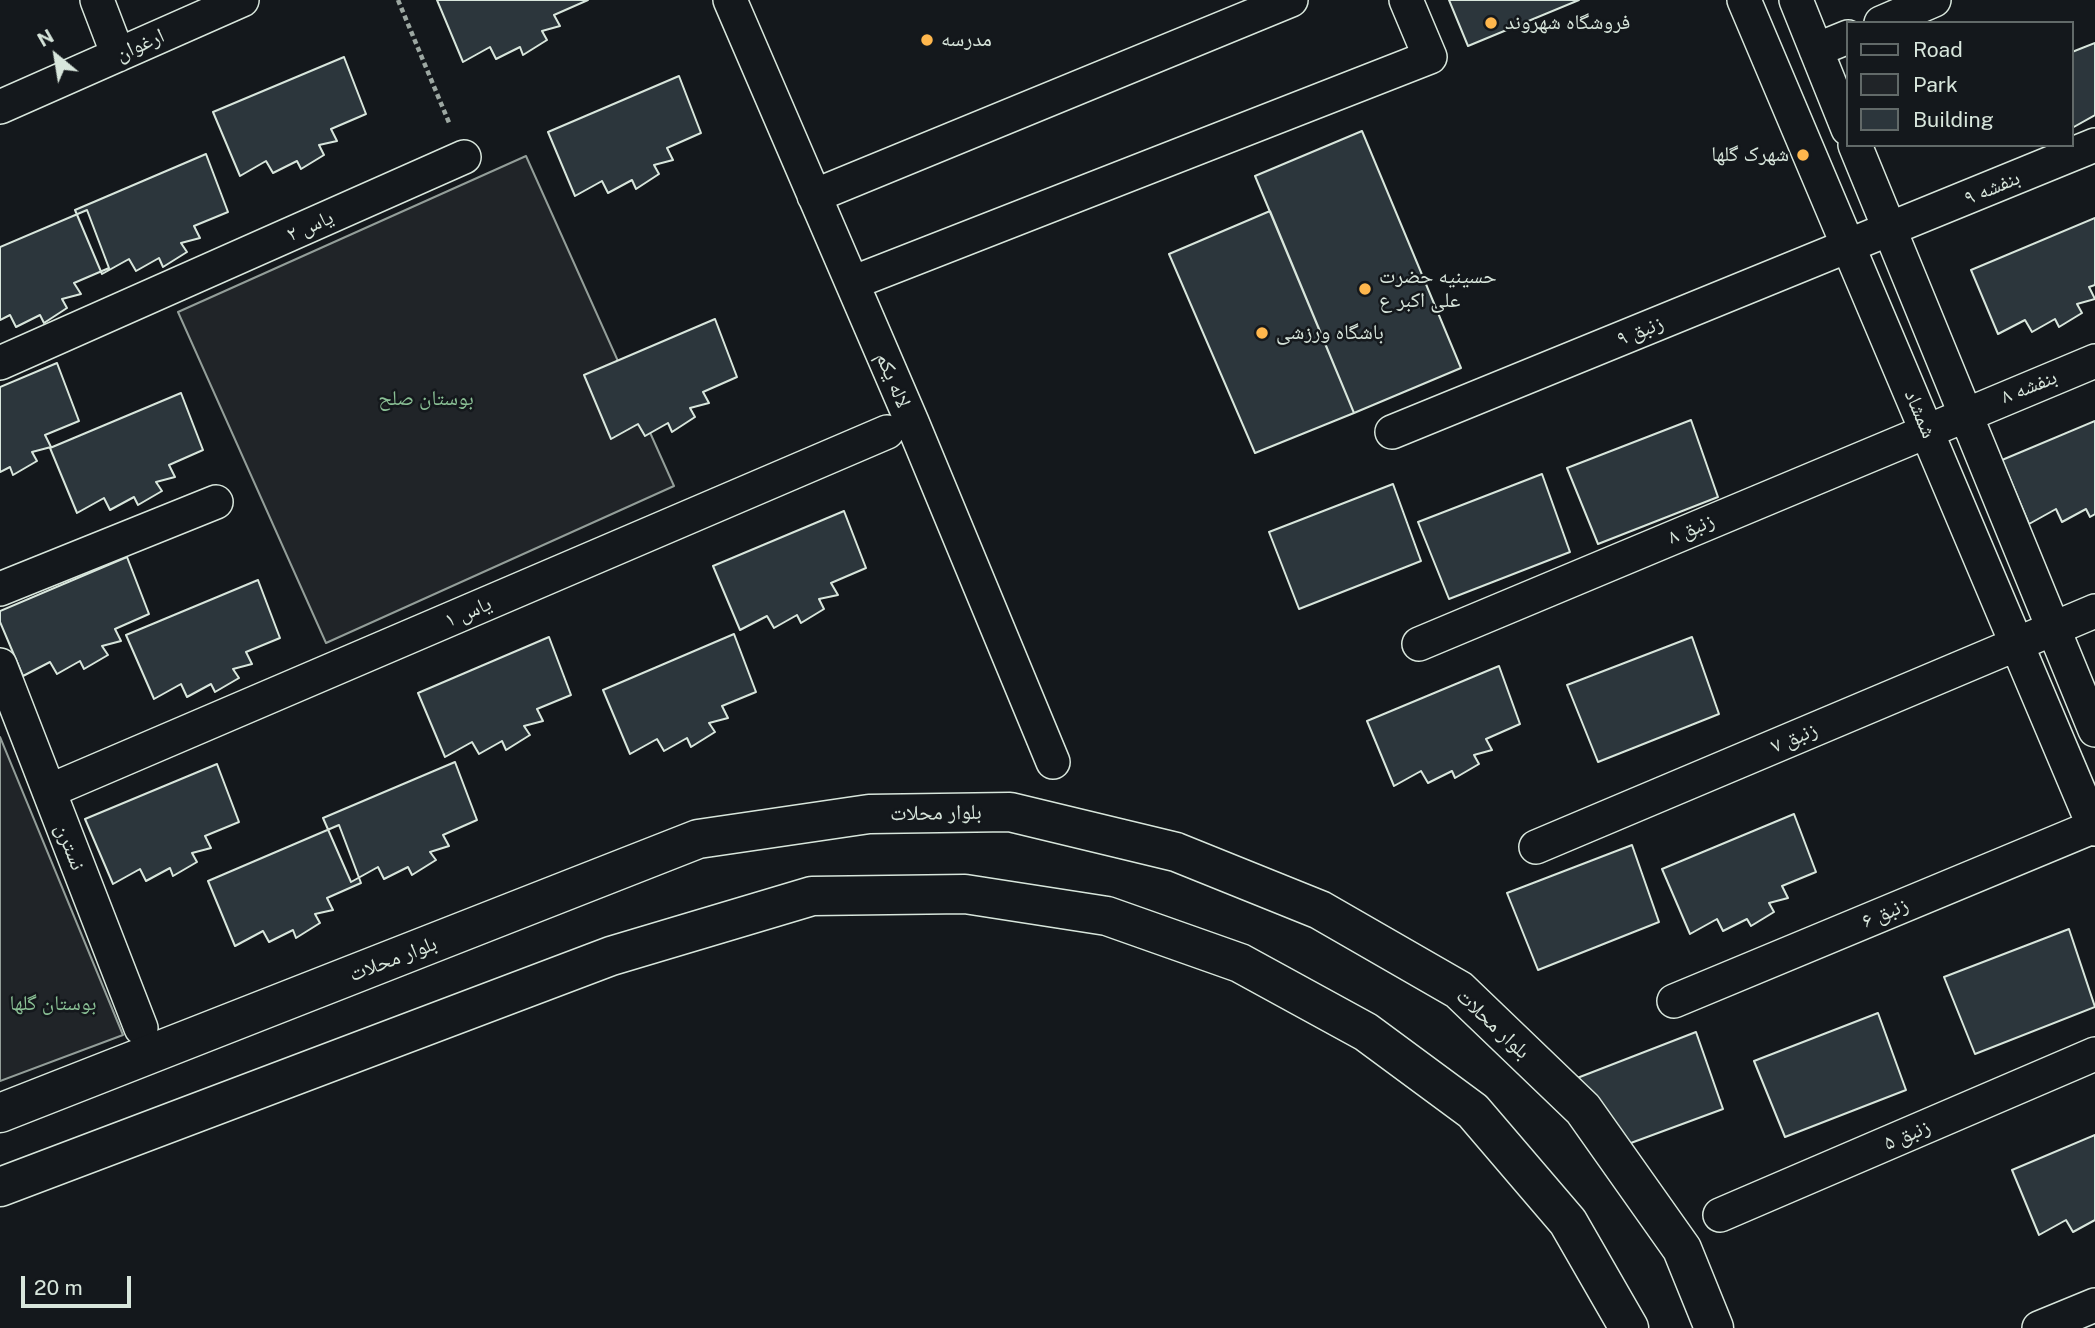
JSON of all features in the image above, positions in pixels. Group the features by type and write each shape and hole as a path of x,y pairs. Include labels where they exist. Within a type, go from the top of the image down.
{"main road":[{"name":"بلوار محلات","path":"0,1113 698,839 869,814 1010,812 1176,852 1320,910 1459,990 1583,1109 1682,1249 1714,1328"},
{"path":"0,1187 611,956 812,897 965,894 1107,916 1240,963 1366,1032 1473,1111 1568,1222 1629,1328"}],"street":[{"path":"97,0 118,55"},
{"name":"ارغوان","path":"0,107 242,0"},
{"name":"لاله یکم","path":"730,0 1053,762"},
{"path":"814,196 1292,0"},
{"path":"852,283 1430,57 1406,0"},
{"name":"شمشاد","path":"1744,0 2095,827"},
{"path":"1796,0 1846,125"},
{"path":"1886,21 1934,0"},
{"path":"1816,50 1846,38"},
{"name":"بنفشه ۹","path":"1889,231 2095,145"},
{"name":"شمشاد","path":"1856,147 2051,629 2095,730"},
{"name":"یاس ۲","path":"0,363 464,158"},
{"name":"زنبق ۹","path":"1392,432 1889,231"},
{"name":"بنفشه ۸","path":"1964,414 2095,361"},
{"name":"زنبق ۸","path":"1419,644 1964,414"},
{"name":"یاس ۱","path":"49,791 887,432"},
{"path":"0,589 216,502"},
{"name":"زنبق ۷","path":"1536,847 2095,611"},
{"name":"نسترن","path":"0,665 141,1028"},
{"name":"زنبق ۶","path":"1674,1001 2095,827"},
{"name":"زنبق ۵","path":"1720,1215 2095,1054"},
{"path":"2039,1328 2095,1305"}],"path":[{"path":"398,0 464,158"}],"green space":[{"name":"بوستان صلح","path":"526,156 674,486 326,643 178,312"},
{"name":"بوستان گلها","path":"0,737 123,1035 0,1081"}],"building":[{"path":"437,0 588,0 554,15 560,26 542,31 547,40 523,55 520,47 496,59 490,47 463,62"},
{"name":"فروشگاه شهروند","path":"1449,0 1579,0 1468,46"},
{"path":"2095,43 2095,115 2074,127 2074,51"},
{"path":"344,57 366,114 331,129 337,141 319,145 324,155 301,169 297,161 273,173 266,161 240,176 213,112"},
{"path":"679,76 701,133 667,148 673,160 654,165 659,174 636,189 632,180 608,193 602,181 575,196 548,132"},
{"name":"حسینیه حضرت علی اکبر ع","path":"1362,131 1461,368 1354,413 1255,176"},
{"path":"206,154 228,212 194,226 200,238 181,243 187,252 163,267 159,258 136,271 129,259 102,274 75,210"},
{"path":"87,210 109,268 74,283 81,294 62,299 67,308 44,323 40,315 16,327 10,315 0,320 0,247"},
{"name":"باشگاه ورزشی","path":"1270,211 1354,413 1255,453 1169,254"},
{"path":"2095,218 2095,285 2089,287 2095,299 2077,304 2082,313 2059,327 2055,319 2032,332 2025,320 1998,334 1971,270"},
{"path":"715,319 737,377 703,392 709,403 690,408 695,417 672,432 668,423 645,436 638,424 611,439 584,375"},
{"path":"57,363 79,421 45,435 51,447 32,452 37,461 13,475 10,467 0,472 0,387"},
{"path":"181,393 203,450 169,465 175,477 156,482 162,491 138,505 134,497 110,510 104,498 77,513 50,448"},
{"path":"1691,420 1718,497 1598,544 1567,468"},
{"path":"2095,421 2095,514 2090,517 2086,509 2062,522 2056,509 2029,524 2002,460"},
{"path":"1542,474 1570,552 1449,599 1418,522"},
{"path":"1393,484 1421,561 1299,609 1269,532"},
{"path":"844,511 866,568 831,583 838,595 819,599 824,609 801,623 797,615 774,628 767,616 740,630 713,566"},
{"path":"127,557 149,614 115,629 121,641 102,646 108,655 84,669 80,661 57,674 50,662 23,676 0,622 0,611"},
{"path":"258,580 280,638 246,652 252,664 233,669 239,678 215,692 211,684 187,697 181,684 154,699 126,635"},
{"path":"734,634 756,692 722,706 728,718 709,723 715,732 691,747 687,738 664,751 657,739 630,754 603,690"},
{"path":"549,637 571,695 537,709 543,721 524,726 530,735 506,750 502,741 479,754 472,742 445,757 418,693"},
{"path":"1692,637 1719,714 1598,762 1567,685"},
{"path":"1499,666 1520,724 1486,739 1492,750 1474,755 1479,764 1455,778 1452,771 1428,783 1421,771 1394,786 1367,721"},
{"path":"455,762 477,820 443,835 449,846 430,852 436,860 412,875 408,867 384,879 378,867 351,882 323,818"},
{"path":"217,764 239,822 205,836 211,848 192,853 197,862 173,876 170,868 146,881 140,869 113,884 85,819"},
{"path":"1794,814 1816,872 1782,886 1788,898 1769,903 1774,912 1751,926 1747,919 1723,931 1717,919 1690,934 1662,869"},
{"path":"339,825 361,883 327,898 333,910 315,914 320,923 296,938 293,930 269,942 263,931 235,946 208,881"},
{"path":"1632,845 1659,922 1538,970 1507,893"},
{"path":"2069,929 2095,1007 1975,1054 1944,977"},
{"path":"1878,1013 1906,1090 1785,1137 1754,1061"},
{"path":"1696,1032 1723,1109 1620,1147 1572,1080"},
{"path":"2095,1135 2095,1220 2073,1232 2066,1220 2039,1235 2012,1170"}],"place":[{"name":"فروشگاه شهروند","path":"1491,23"},
{"name":"مدرسه","path":"927,40"},
{"name":"شهرک گلها","path":"1803,155"},
{"name":"حسینیه حضرت علی اکبر ع","path":"1365,289"},
{"name":"باشگاه ورزشی","path":"1262,333"}]}
